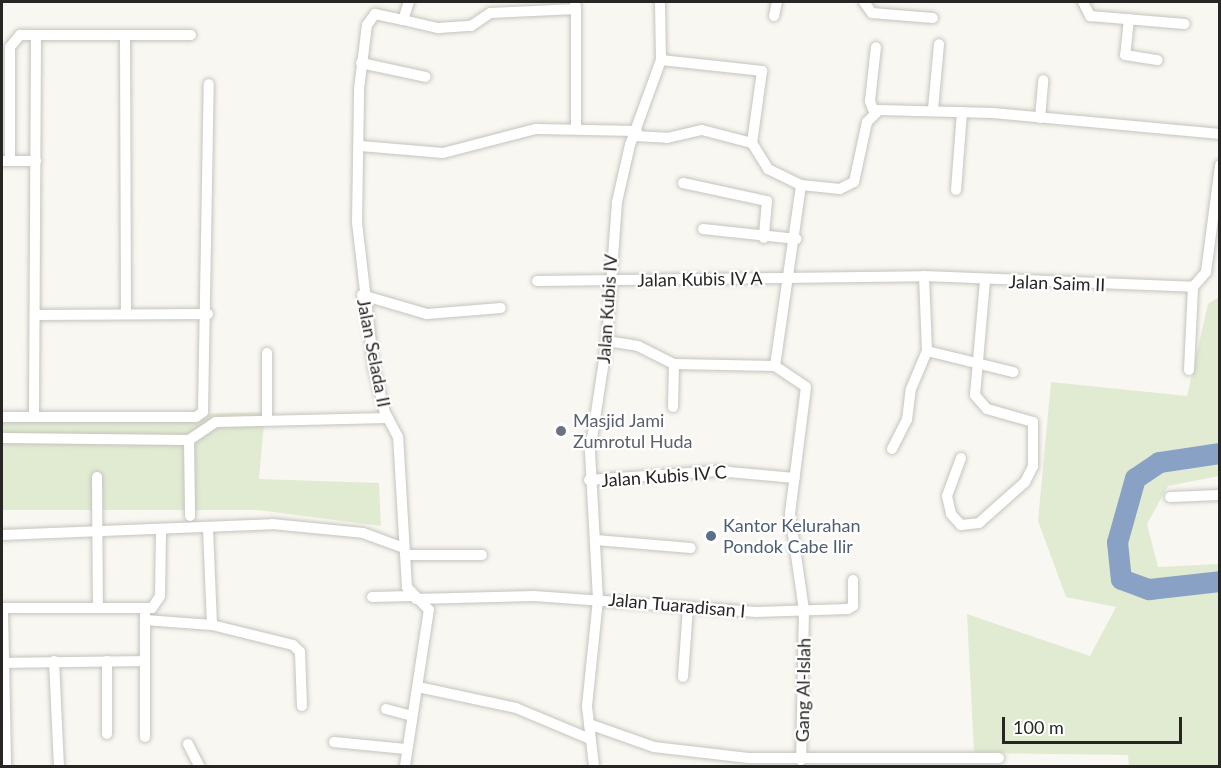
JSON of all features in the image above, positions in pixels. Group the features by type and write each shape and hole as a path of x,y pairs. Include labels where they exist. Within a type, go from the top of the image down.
{"street":[{"path":"409,2 403,20 439,28 471,26 490,13 576,5 576,127"},
{"name":"Jalan Kubis IV","path":"594,766 590,739 587,676 598,599 596,540 589,480 608,341 608,280 617,202 635,133 661,60 660,2"},
{"path":"774,15 777,2"},
{"path":"864,2 872,13 933,18"},
{"path":"1083,2 1086,14 1185,24"},
{"name":"Jalan Selada II","path":"403,20 370,16 361,63 361,146 357,223 363,296 388,418 398,437 404,552 413,597 429,610 405,766"},
{"path":"1129,20 1125,55 1158,60"},
{"path":"36,161 6,161 10,47 20,35 192,35"},
{"path":"34,417 36,35"},
{"path":"125,35 126,314"},
{"path":"933,109 939,44"},
{"path":"661,60 762,71 752,143 768,169 801,185 840,189 854,183 874,112 870,101 876,47"},
{"path":"361,63 426,77"},
{"path":"1040,118 1043,80"},
{"path":"2,417 200,415 206,401 209,84"},
{"path":"874,112 933,109 1220,134"},
{"path":"956,190 962,112"},
{"path":"361,146 443,153 526,131 576,127 667,138 702,130 752,143"},
{"path":"1190,370 1193,286 1206,272 1220,165"},
{"path":"683,183 767,201 764,238"},
{"path":"608,341 638,346 674,364 775,366 792,279 801,185"},
{"path":"703,229 764,238 796,239"},
{"path":"892,449 908,420 912,389 927,351 924,276"},
{"name":"Jalan Saim II","path":"792,279 924,276 985,281 1193,286"},
{"name":"Jalan Kubis IV A","path":"537,281 792,279"},
{"path":"961,458 947,496 951,514 961,525 979,523 1024,482 1034,466 1033,422 979,404 977,364 985,281"},
{"path":"363,296 427,314 501,308"},
{"path":"35,315 208,314"},
{"path":"927,351 1013,372"},
{"path":"267,353 267,420"},
{"path":"673,407 674,364"},
{"name":"Gang Al-Islah","path":"590,724 654,747 783,764 801,760 804,610 791,536 795,478 806,387 775,366"},
{"path":"2,438 189,440 216,422 388,418"},
{"path":"189,440 190,516"},
{"name":"Jalan Kubis IV C","path":"589,480 738,471 795,478"},
{"path":"97,477 98,608"},
{"path":"1170,496 1220,495"},
{"path":"2,535 332,528 376,536 404,552 482,555"},
{"path":"208,529 212,625"},
{"path":"6,766 2,608 145,608 156,605 160,596 161,531"},
{"path":"596,540 691,548"},
{"name":"Jalan Tuaradisan I","path":"372,597 598,599 756,612 851,607 853,580"},
{"path":"683,677 688,607"},
{"path":"145,608 145,737"},
{"path":"145,620 212,625 296,647 302,706"},
{"path":"54,661 59,766"},
{"path":"107,661 107,734"},
{"path":"3,662 144,661"},
{"path":"418,687 516,708 590,739"},
{"path":"386,710 412,716"},
{"path":"334,742 406,749"},
{"path":"188,744 199,766"},
{"path":"704,766 705,754"},
{"path":"801,760 926,763 999,758"}],"green space":[{"path":"1219,297 1219,476 1168,486 1147,524 1158,567 1219,564 1219,766 1129,766 1128,755 974,753 967,614 1090,656 1116,607 1066,597 1038,521 1051,382 1187,396 1208,304"},
{"path":"265,412 259,479 379,483 381,526 258,510 2,510 2,420"}],"waterway":[{"path":"1220,453 1159,462 1135,478 1117,542 1121,579 1149,589 1220,581"}],"place":[{"name":"Masjid Jami Zumrotul Huda","path":"561,431"},
{"name":"Kantor Kelurahan Pondok Cabe Ilir","path":"711,536"}]}
